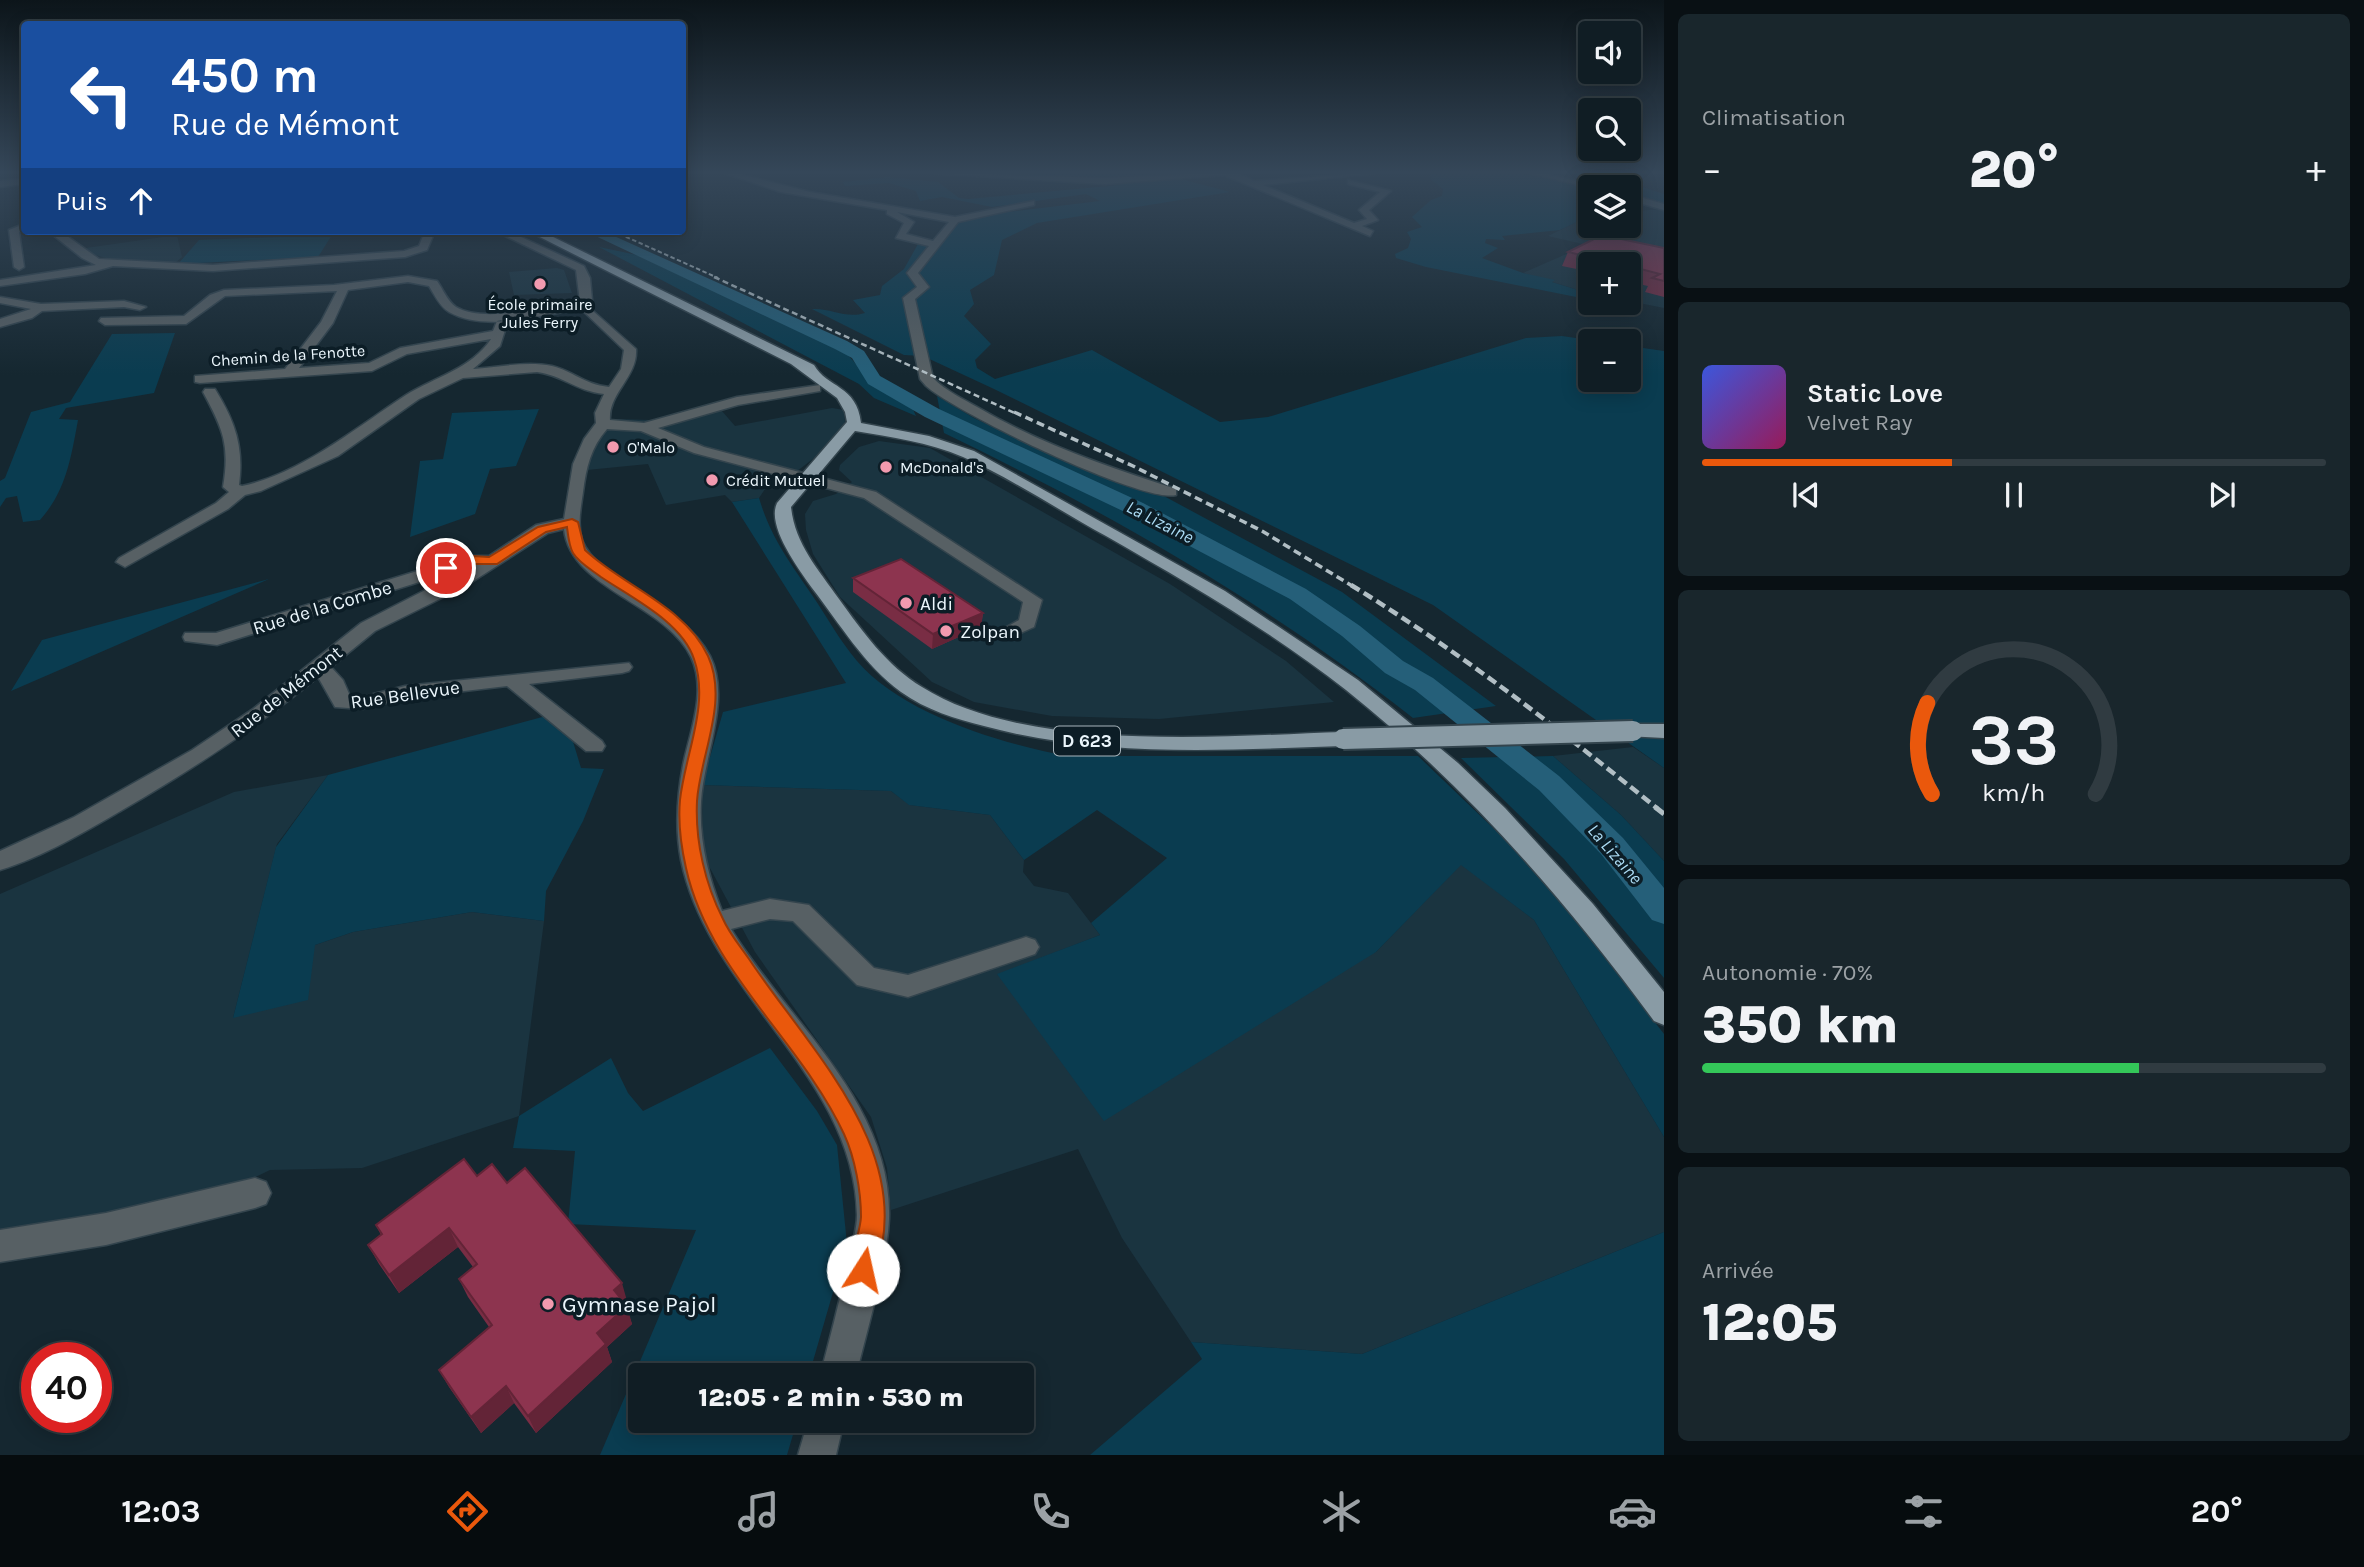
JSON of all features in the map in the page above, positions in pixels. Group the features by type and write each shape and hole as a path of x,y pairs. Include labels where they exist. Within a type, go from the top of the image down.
{"main road":[{"path":"552,240 797,363 846,398 854,412 856,430 949,445 969,454 1234,603 1337,674 1423,744 1507,826 1599,929 1664,1013"},
{"path":"564,240 589,257"},
{"name":"D 623","path":"856,430 809,479 794,508 796,551 842,617 877,659 908,687 948,709 1015,730 1074,740 1140,743 1664,731"}],"street":[{"path":"16,240 19,267"},
{"path":"67,240 84,257 110,264 213,268 405,254 423,248 426,240"},
{"path":"519,240 580,268 586,282 585,305 588,312 630,349 631,363 604,407 603,424 586,444 578,470 572,522 578,552 676,624 690,638 701,657 707,678 708,701 689,800 689,836 695,870 714,923 769,1006 832,1091 855,1132 867,1168 873,1217 859,1296 841,1363"},
{"path":"917,240 934,244"},
{"path":"938,240 912,273 923,287 909,298 929,382 984,417 1033,441 1101,471 1170,492"},
{"path":"0,283 85,271 110,264"},
{"path":"105,321 186,320 198,314 214,295 224,293 344,287 401,279 433,283 455,310 501,315 585,305"},
{"path":"289,373 327,323 344,287"},
{"path":"0,300 28,303 39,308 124,304 140,307"},
{"path":"0,323 28,316 39,308"},
{"path":"125,562 222,506 240,491 255,488 333,453 414,396 460,374 489,352 499,334 501,315"},
{"name":"Chemin de la Fenotte","path":"200,379 372,367 404,351 499,334"},
{"path":"460,374 544,369 586,388 612,391"},
{"path":"644,427 737,401 815,388"},
{"path":"210,392 235,440 237,452 231,487 240,491"},
{"path":"603,424 644,427 699,450 870,495 1033,600 1027,623 1007,632"},
{"name":"Rue de Mémont","path":"0,861 82,823 200,755 260,714 368,626 458,583 542,529 572,522"},
{"name":"Rue de la Combe","path":"192,637 217,639 472,560 492,561"},
{"name":"Rue Bellevue","path":"319,667 333,680 342,702 362,703 405,692 622,667"},
{"path":"512,680 594,746"},
{"path":"714,923 770,909 800,912 866,977 908,986 1026,947"},
{"path":"0,1246 106,1228 255,1193"},
{"path":"817,1455 823,1433"}],"shaded area":[{"path":"143,240 178,240 182,257 175,263 109,259 92,254 86,248"},
{"path":"199,240 329,240 318,257 178,264"},
{"path":"941,240 1002,240 994,275 970,290 974,304 964,316 991,344 975,360 977,368 995,379 1092,350 1220,422 1268,417 1526,338 1562,336 1578,338 1578,392 1641,392 1641,348 1664,351 1664,768 1433,605 994,389 923,356 904,355 812,309 851,315 865,313 853,300 880,295 882,286 904,269 918,244 935,247"},
{"path":"1411,240 1486,240 1485,243 1498,248 1482,258 1523,273 1555,280 1552,282 1578,290 1578,297 1426,267 1396,258 1395,254 1408,248"},
{"path":"1565,240 1664,240 1664,308 1641,303 1641,252 1578,252 1578,290 1523,273 1587,245"},
{"path":"599,247 637,255 846,353 876,386 911,405 916,416 874,398 859,384"},
{"name":"École primaire Jules Ferry","path":"557,268 564,270 572,293 514,295 509,272"},
{"path":"175,333 154,393 66,408 59,419 78,420 70,461 62,486 40,520 23,522 17,496 6,498 0,507 0,481 5,478 31,412 70,402 112,334"},
{"path":"937,396 974,418 1084,470 1149,488 1342,592 1496,706 1413,718 1302,637 1186,563 1066,495 944,433"},
{"path":"715,403 735,426 832,408 844,410 845,422 837,437 814,458 783,482 769,483 759,498 732,502 725,495 666,505 648,464 587,470 593,443 615,419 651,420"},
{"path":"539,409 516,466 490,469 475,514 410,537 420,461 443,459 452,413"},
{"path":"879,441 930,448 1170,584 1286,661 1334,702 1159,719 1052,716 974,702 932,682 840,597 813,554 806,530 805,514 813,501 836,494 852,482 839,470 840,465 859,447"},
{"path":"759,498 781,549 857,661 876,680 900,697 955,724 1014,744 1068,756 1418,756 1536,869 1664,1034 1664,1137 1534,920 1461,865 1376,952 1104,1121 997,974 1100,935 1091,923 1167,858 1097,810 1024,860 990,815 909,805 891,791 702,785 723,712 846,683 732,502"},
{"path":"269,579 11,691 42,640"},
{"path":"546,716 571,735 581,768 604,769 583,821 546,891 544,921 472,912 353,932 315,945 308,1000 233,1018 276,847 328,775"},
{"path":"1633,747 1664,768 1664,861 1621,815 1553,756"},
{"path":"1553,756 1621,815 1664,861 1664,978 1564,859 1461,758"},
{"path":"328,775 277,844 233,1018 315,945 353,932 472,912 544,921 519,1116 362,1168 270,1170 222,1193 0,1235 0,894 234,792"},
{"path":"702,785 891,791 910,805 990,815 1024,860 1023,872 1034,886 1068,893 1100,935 997,975 1376,952 1461,864 1534,920 1664,1137 1664,1232 1362,1354 1191,1342 1122,1238 1078,1149 891,1210 887,1168 871,1117 755,952 703,855"},
{"path":"770,1048 817,1111 837,1145 847,1244 812,1363 639,1363 696,1230 568,1224 575,1151 513,1148 519,1116 611,1058 628,1093 643,1111"},
{"path":"1664,1232 1664,1455 1090,1455 1202,1359 1191,1342 1362,1354"},
{"path":"628,1389 628,1433 793,1433 787,1455 600,1455"}],"building":[{"path":"1592,240 1625,240 1664,248 1664,281 1652,278 1660,274 1641,269 1641,252 1578,252 1578,254 1568,252"},
{"path":"901,559 983,613 933,634 853,578"},
{"name":"Gymnase Pajol","path":"464,1159 477,1176 492,1164 507,1183 525,1168 622,1283 614,1290 627,1306 597,1333 606,1344 528,1416 506,1386 471,1417 439,1370 492,1325 459,1279 477,1264 449,1228 389,1275 368,1245 382,1234 376,1225"}],"waterway":[{"name":"La Lizaine","path":"611,240 841,345 858,355 874,380 932,413 1135,508 1298,594 1351,631 1394,667 1424,684 1549,783 1612,846 1664,911"}],"railway":[{"path":"633,240 718,278"},
{"path":"714,277 1017,414"},
{"path":"1014,412 1133,466 1262,531 1354,587"},
{"path":"1351,585 1508,692 1658,809"},
{"path":"1655,807 1664,814"}],"place":[{"name":"École primaire Jules Ferry","path":"540,284"},
{"name":"O'Malo","path":"613,447"},
{"name":"McDonald's","path":"886,467"},
{"name":"Crédit Mutuel","path":"712,480"},
{"name":"Aldi","path":"906,603"},
{"name":"Zolpan","path":"946,631"},
{"name":"Gymnase Pajol","path":"548,1304"}],"route":[{"path":"446,568 472,560 492,561 542,529 572,522 573,539 578,552 655,607 690,638 701,657 707,678 708,701 689,800 689,836 695,870 714,923 769,1006 832,1091 855,1132 867,1168 873,1217 863,1270"}]}
